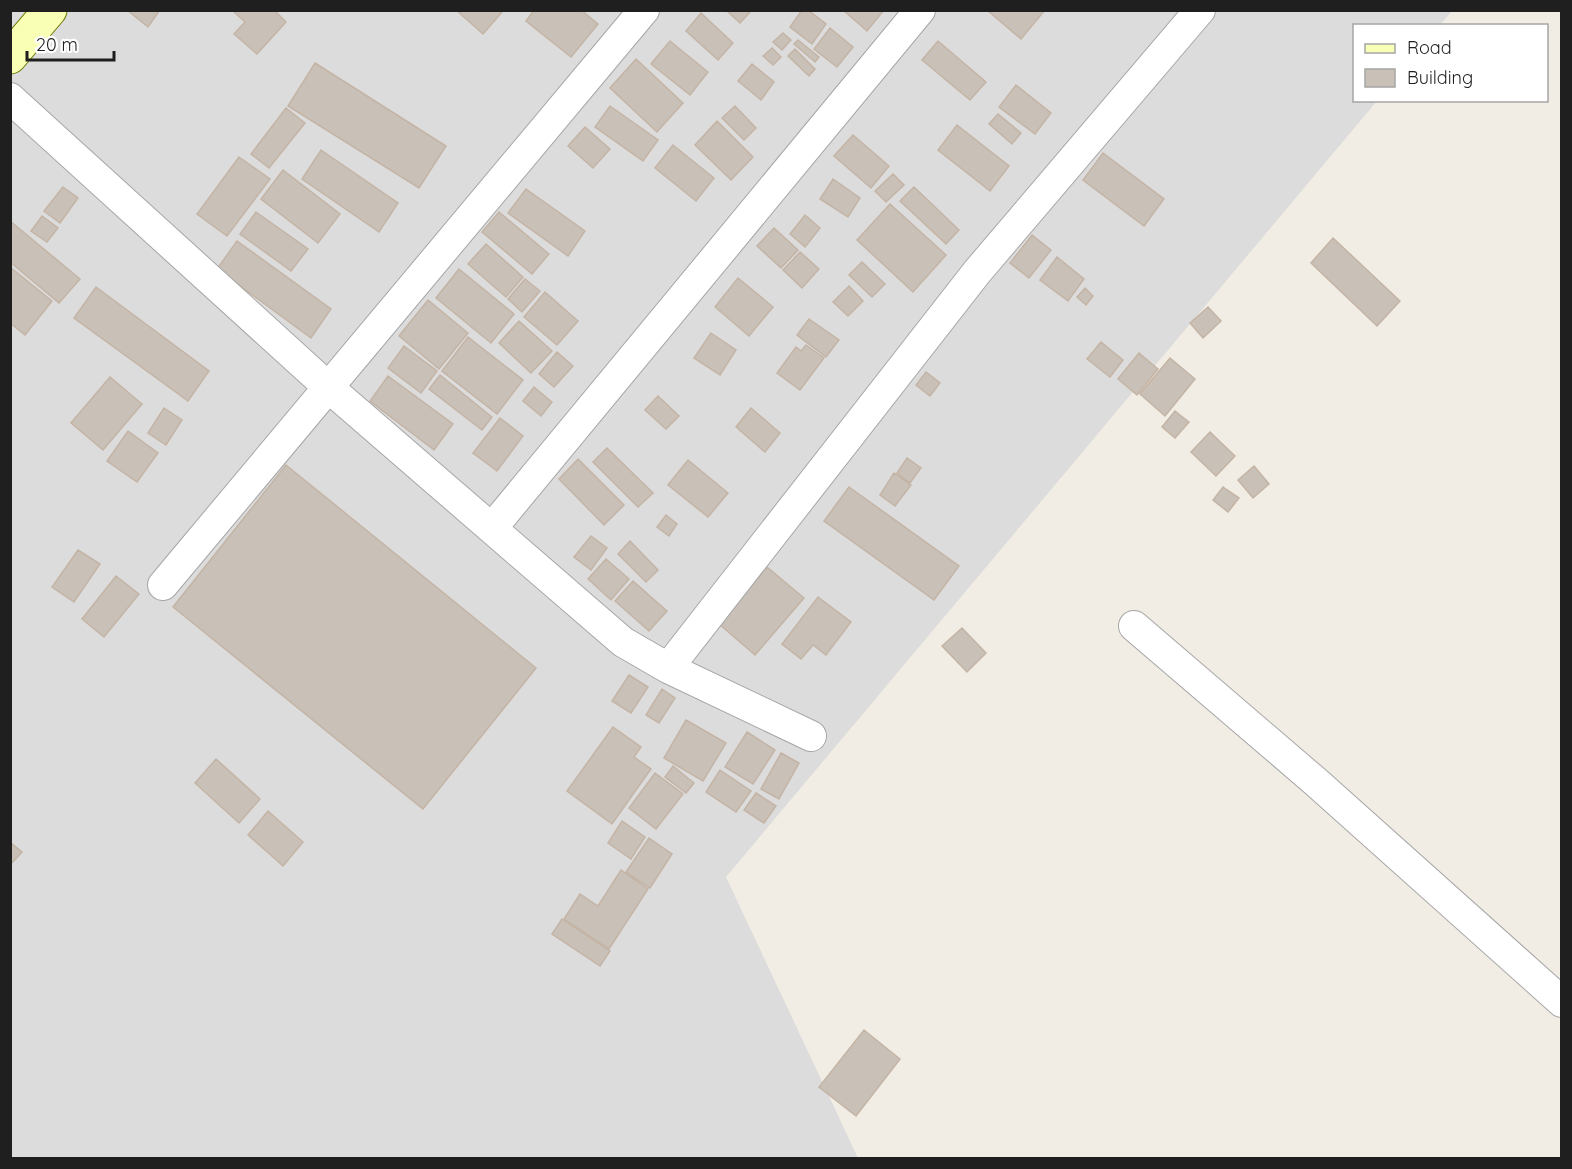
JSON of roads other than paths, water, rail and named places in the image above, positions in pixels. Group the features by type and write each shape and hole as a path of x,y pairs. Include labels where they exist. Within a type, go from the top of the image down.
{"main road":[{"path":"10,57 50,10"}],"street":[{"path":"163,585 644,10"},
{"path":"492,528 920,10"},
{"path":"668,668 977,272 1200,10"},
{"path":"10,98 328,387 623,642 668,668 811,736"},
{"path":"1134,626 1316,782 1562,1002"}]}
